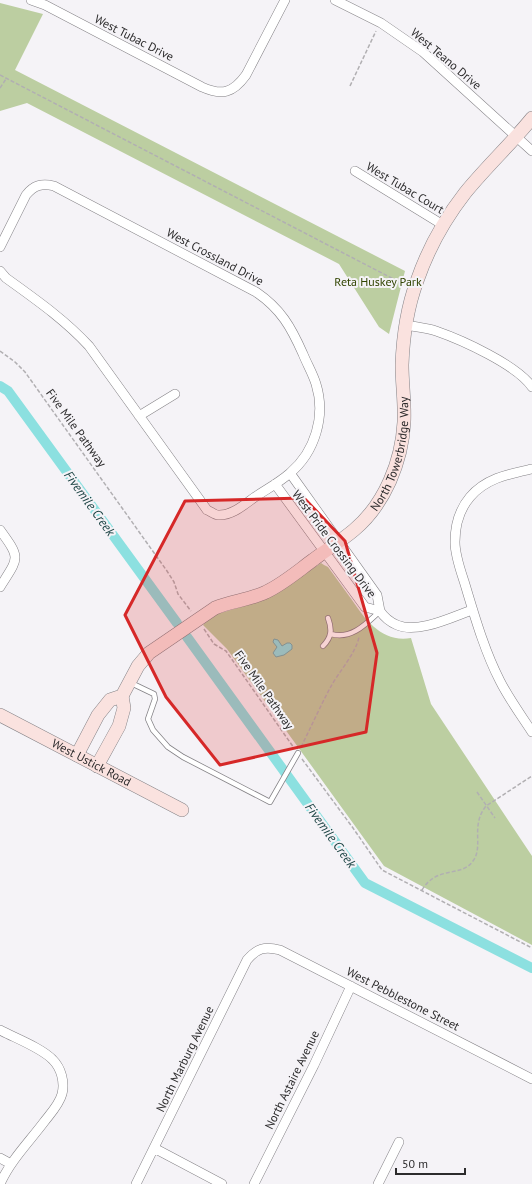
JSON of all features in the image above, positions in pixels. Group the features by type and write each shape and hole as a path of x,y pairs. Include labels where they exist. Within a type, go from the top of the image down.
{"street":[{"name":"West Tubac Drive","path":"31,0 45,5 202,87 220,93 228,91 240,83 246,75 285,0"},
{"name":"West Teano Drive","path":"335,0 381,23 423,52 532,151"},
{"name":"North Towerbridge Way","path":"98,766 119,726 124,708 122,696 138,666 149,653 215,608 257,596 276,587 355,529 370,513 384,492 396,464 403,438 404,421 402,364 406,325 414,289 423,263 443,225 466,193 532,118"},
{"name":"West Tubac Court","path":"355,172 443,225"},
{"name":"West Crossland Drive","path":"0,247 26,195 31,189 38,185 46,184 54,186 247,286 265,298 280,313 292,330 312,374 318,391 320,408 319,420 313,443 300,463 290,473 233,512 218,515 207,510 139,416"},
{"path":"0,271 6,278 58,316 74,330 95,354 139,416 175,394"},
{"path":"406,325 435,330 459,340 509,366 522,376 532,387"},
{"path":"532,469 491,480 478,488 463,507 455,531 457,558 472,610 493,666 500,681 532,732"},
{"name":"West Pride Crossing Drive","path":"290,473 377,594 380,611 386,618 397,625 422,627 472,610"},
{"name":"West Pride Crossing Drive","path":"274,484 365,607 380,611"},
{"path":"0,530 13,548 16,558 12,568 0,586"},
{"path":"77,755 98,715 110,700 122,696"},
{"name":"West Ustick Road","path":"0,715 182,810"},
{"name":"West Pebblestone Street","path":"260,949 270,947 280,950 532,1079"},
{"name":"North Marburg Avenue","path":"136,1184 247,960 252,954 260,949"},
{"name":"North Astaire Avenue","path":"254,1184 314,1065 351,986"},
{"path":"0,1030 44,1053 53,1060 60,1069 63,1082 62,1095 56,1106 12,1164 0,1184"},
{"path":"378,1184 399,1142"},
{"path":"154,1148 222,1184"},
{"path":"0,1158 12,1164"}],"lane":[{"path":"331,634 338,636 348,635 360,629 380,611"},
{"path":"323,646 328,641 331,634 331,626 328,618"},
{"path":"129,682 154,694 155,699 148,719 153,730 168,747 184,757 270,802 298,753"}],"path":[{"path":"350,86 370,41 381,23"},
{"path":"0,75 414,289"},
{"path":"0,88 6,79"},
{"name":"Five Mile Pathway","path":"0,351 15,362 25,372 167,571 174,582 178,594 214,644 226,651 382,870 532,948"},
{"path":"298,753 331,687 358,641 360,629"},
{"path":"422,890 430,879 446,872 460,870 473,862 477,856 477,830 482,811 486,806 532,776"},
{"path":"477,792 495,818"}],"highlighted area":[{"path":"304,498 345,541 377,653 366,732 220,765 166,697 125,615 185,501"}],"green space":[{"name":"Reta Huskey Park","path":"0,3 43,14 15,70 405,271 389,334 379,327 339,264 27,103 0,111"},
{"path":"321,563 328,567 363,616 376,629 392,637 401,639 411,638 431,704 532,856 532,945 384,866 227,649 203,625 208,619 217,614 251,604 277,593"}],"water":[{"path":"274,639 278,640 282,646 290,643 292,645 292,649 284,655 276,657 273,653 277,647 273,642"}],"waterway":[{"name":"Fivemile Creek","path":"0,386 8,391 177,623"},
{"name":"Fivemile Creek","path":"187,637 365,883 532,968"}]}
